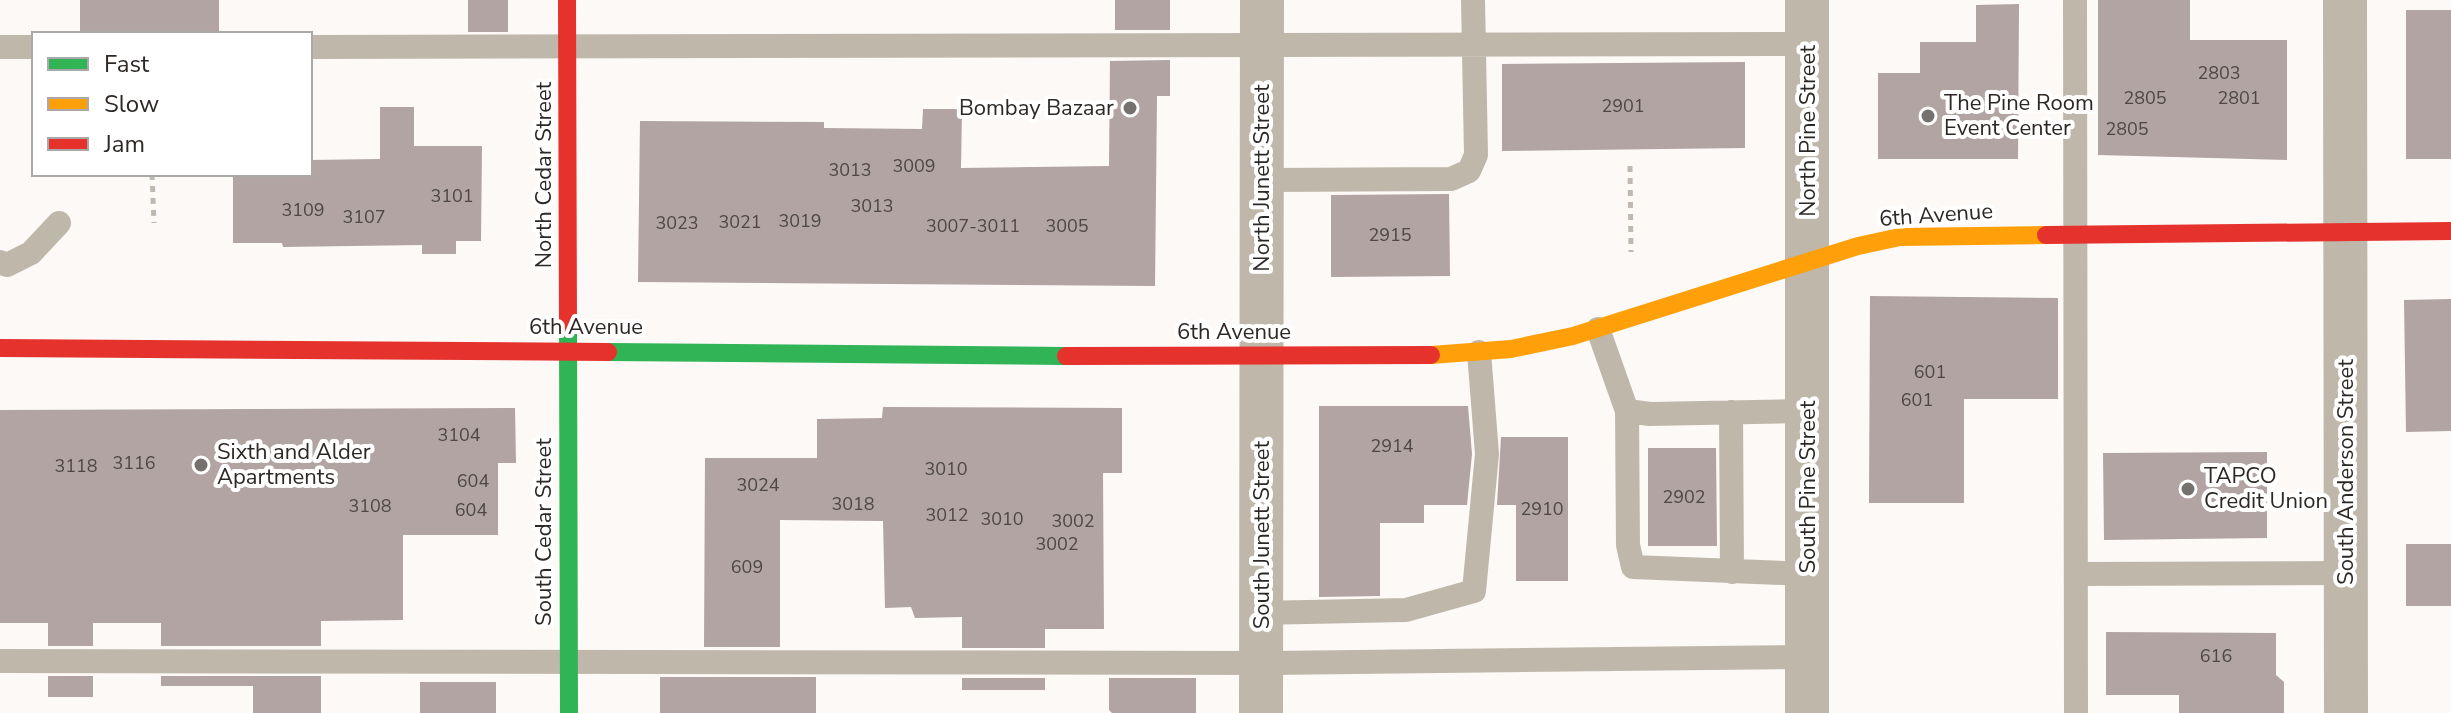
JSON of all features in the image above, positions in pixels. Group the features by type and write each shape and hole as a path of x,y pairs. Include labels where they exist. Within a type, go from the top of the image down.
{"main road":[{"name":"North Cedar Street","path":"567,0 568,350"},
{"name":"6th Avenue","path":"0,348 1262,357 1479,352 1511,349 1598,329 1809,261 1900,237 2451,231"},
{"name":"South Cedar Street","path":"568,350 569,713"}],"street":[{"name":"North Junett Street","path":"1262,0 1262,357"},
{"name":"North Pine Street","path":"1807,0 1809,261"},
{"name":"South Anderson Street","path":"2345,0 2346,713"},
{"name":"South Pine Street","path":"1807,713 1809,261"},
{"name":"South Junett Street","path":"1261,713 1262,357"}],"lane":[{"path":"1262,180 1451,179 1469,171 1476,155 1473,0"},
{"path":"2075,0 2076,713"},
{"path":"312,47 1807,44"},
{"path":"0,47 32,47"},
{"path":"0,262 7,265 31,253 59,223"},
{"path":"1598,329 1627,411 1628,545 1633,567 1808,574"},
{"path":"1262,613 1406,610 1474,591 1487,454 1479,352"},
{"path":"1627,411 1808,411"},
{"path":"1731,412 1732,572"},
{"path":"2076,574 2346,573"},
{"path":"0,661 1261,663 1807,657"}],"path":[{"path":"1630,166 1631,252"},
{"path":"152,176 154,223"}],"building":[{"path":"80,0 219,0 219,32 80,32"},
{"path":"468,0 508,0 508,32 468,32"},
{"path":"1115,0 1170,0 1170,30 1115,30"},
{"path":"2098,0 2190,0 2190,40 2287,40 2287,160 2098,155"},
{"name":"The Pine Room Event Center","path":"2019,4 2018,159 1878,159 1878,73 1920,73 1920,42 1976,42 1976,5"},
{"path":"2406,10 2451,10 2451,159 2406,159"},
{"path":"1170,60 1170,96 1157,96 1155,286 638,282 640,121 824,122 824,128 922,129 923,109 962,109 961,168 1109,166 1110,61"},
{"path":"1745,62 1745,148 1502,151 1502,64"},
{"path":"380,107 414,107 414,146 482,146 481,241 456,241 456,254 422,254 422,245 283,247 282,243 233,243 233,176 312,176 312,160 380,159"},
{"path":"1449,194 1450,276 1331,277 1331,195"},
{"path":"1870,296 2058,298 2058,399 1964,399 1964,503 1869,503"},
{"path":"2451,299 2451,431 2406,432 2404,300"},
{"path":"1319,406 1468,406 1472,454 1467,505 1424,505 1424,523 1380,523 1380,596 1319,597"},
{"path":"883,407 1122,408 1122,473 1103,473 1104,629 1045,629 1045,648 962,648 962,617 915,618 911,607 885,608 883,521 780,520 780,647 704,647 705,458 817,458 817,419 882,418"},
{"name":"Sixth and Alder Apartments","path":"515,408 516,463 498,463 498,535 403,535 403,620 321,621 321,646 161,646 161,623 93,623 93,646 48,646 48,623 0,623 0,410"},
{"path":"1501,437 1568,437 1568,581 1516,581 1516,505 1497,505"},
{"path":"1648,448 1716,448 1717,546 1648,546"},
{"path":"2267,452 2267,538 2104,540 2103,453"},
{"path":"2406,544 2451,544 2451,606 2406,606"},
{"path":"2106,632 2276,633 2276,675 2284,682 2284,713 2179,713 2179,695 2106,695"},
{"path":"48,676 93,676 93,697 48,697"},
{"path":"161,676 321,676 321,713 253,713 253,686 161,686"},
{"path":"660,677 816,677 816,713 660,713"},
{"path":"962,678 1045,678 1045,690 962,690"},
{"path":"1109,678 1196,678 1196,713 1112,713 1109,710"},
{"path":"420,682 496,682 496,713 420,713"}],"traffic: fast":[{"path":"568,328 569,713"},
{"path":"608,352 1066,356"}],"traffic: slow":[{"path":"1431,355 1511,349 1573,336 1858,246 1900,237 2046,235"}],"traffic: jam":[{"path":"567,0 568,328"},
{"path":"2046,235 2451,231"},
{"path":"0,348 608,352"},
{"path":"1066,356 1431,355"}],"place":[{"name":"Bombay Bazaar","path":"1130,108"},
{"name":"The Pine Room Event Center","path":"1928,116"},
{"name":"Sixth and Alder Apartments","path":"201,465"},
{"name":"TAPCO Credit Union","path":"2188,489"}]}
